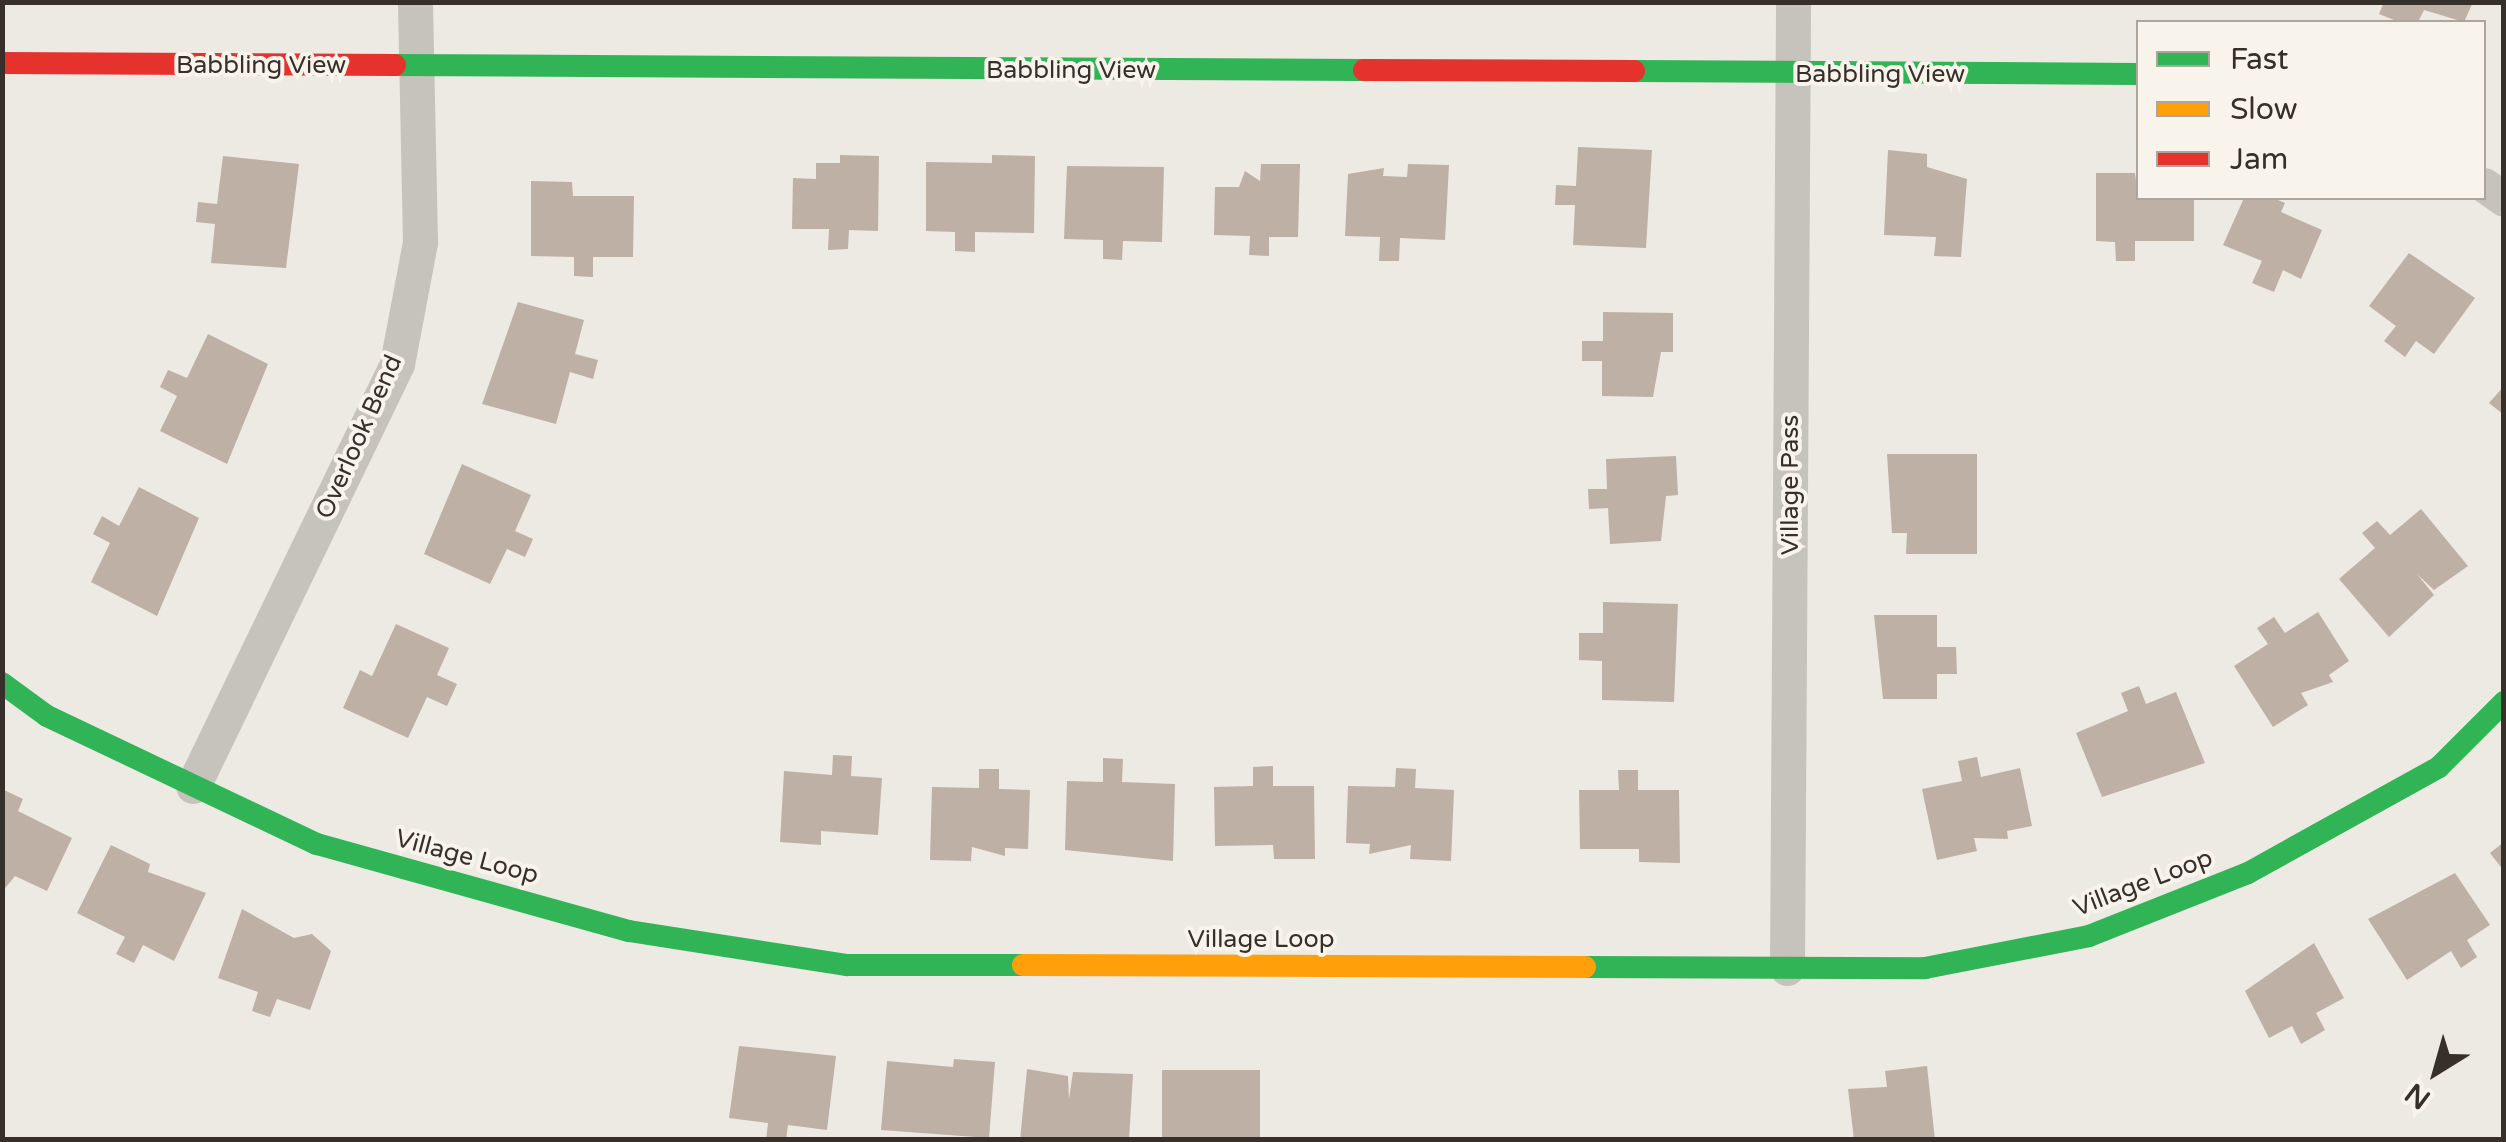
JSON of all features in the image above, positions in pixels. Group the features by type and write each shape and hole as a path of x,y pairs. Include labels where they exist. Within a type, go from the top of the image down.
{"street":[{"name":"Overlook Bend","path":"193,786 397,364 420,242 415,2"},
{"name":"Village Pass","path":"1788,968 1793,2"},
{"name":"Babbling View","path":"2,63 2136,74"},
{"name":"Village Loop","path":"2,684 47,716 318,844 574,916 846,965 1925,968 2089,936 2248,873 2439,767 2504,702"}],"building":[{"path":"2384,2 2473,2 2465,20 2424,10 2419,20 2394,20 2379,14"},
{"path":"1578,147 1652,150 1646,248 1573,245 1575,205 1555,205 1556,185 1576,186"},
{"path":"1888,150 1927,154 1927,167 1967,179 1961,257 1934,256 1936,237 1884,235"},
{"path":"840,155 879,156 878,231 849,230 848,249 828,250 829,229 792,229 793,178 816,179 816,163 840,163"},
{"path":"992,155 1035,156 1034,233 975,232 975,252 955,251 955,232 926,231 926,162 992,163"},
{"path":"223,156 299,164 286,268 211,263 215,224 196,222 198,202 217,204"},
{"path":"1261,164 1300,164 1298,237 1269,237 1269,256 1249,255 1250,236 1214,235 1215,187 1239,187 1245,171 1260,181"},
{"path":"1408,164 1449,165 1445,240 1400,238 1399,261 1379,261 1380,237 1345,236 1348,174 1384,168 1383,176 1407,177"},
{"path":"1067,166 1164,167 1162,242 1123,241 1122,260 1103,259 1103,240 1064,239"},
{"path":"2096,173 2135,173 2136,200 2194,200 2194,241 2135,241 2135,261 2116,261 2115,242 2096,241"},
{"path":"531,181 572,182 573,196 634,196 633,257 593,257 593,277 574,276 574,257 531,256"},
{"path":"2243,200 2278,200 2285,203 2281,212 2322,230 2301,279 2283,270 2274,292 2252,283 2262,261 2223,245"},
{"path":"2409,253 2475,298 2434,354 2416,341 2405,357 2384,341 2396,326 2369,306"},
{"path":"518,302 584,320 575,354 598,360 593,379 570,372 556,424 482,404"},
{"path":"1603,312 1673,313 1673,352 1661,352 1653,397 1602,396 1602,361 1582,361 1582,341 1603,341"},
{"path":"208,334 268,364 227,464 160,431 177,396 160,387 168,370 187,378"},
{"path":"2504,386 2504,415 2489,403"},
{"path":"1887,454 1977,454 1977,554 1906,554 1907,533 1892,533"},
{"path":"1676,456 1678,495 1666,496 1661,541 1610,544 1608,508 1589,509 1588,489 1607,489 1606,459"},
{"path":"462,464 531,495 515,531 533,539 525,557 507,549 490,584 424,554"},
{"path":"139,487 199,518 157,616 91,582 110,543 93,534 102,516 119,526"},
{"path":"2421,509 2468,566 2434,590 2417,574 2434,595 2389,637 2339,579 2375,548 2362,533 2377,521 2390,535"},
{"path":"1603,602 1678,604 1674,702 1602,700 1602,661 1579,660 1579,633 1603,633"},
{"path":"2318,612 2349,661 2329,675 2333,682 2301,693 2308,705 2273,727 2234,666 2268,644 2257,628 2274,617 2285,633"},
{"path":"1874,615 1937,615 1937,647 1956,647 1957,674 1937,674 1937,699 1883,699"},
{"path":"396,624 449,648 437,675 457,684 447,706 427,697 408,738 343,708 360,670 372,676"},
{"path":"2139,686 2146,704 2176,692 2205,763 2102,797 2076,733 2128,711 2121,693"},
{"path":"833,755 852,756 851,776 882,778 878,835 821,831 821,845 780,842 784,771 832,775"},
{"path":"1977,757 1981,777 2020,768 2032,826 2007,831 2008,839 1974,838 1977,851 1937,860 1922,789 1962,781 1958,761"},
{"path":"1103,758 1123,759 1122,782 1175,784 1173,861 1065,850 1067,781 1103,782"},
{"path":"1273,766 1273,786 1314,786 1315,859 1274,859 1273,845 1215,846 1214,787 1253,786 1253,767"},
{"path":"1396,768 1416,769 1415,788 1454,790 1451,861 1410,859 1411,845 1369,854 1370,844 1346,843 1348,786 1395,787"},
{"path":"979,769 999,769 999,789 1030,790 1028,849 1005,848 1005,856 972,847 971,861 930,860 932,787 979,788"},
{"path":"1618,770 1638,770 1638,790 1679,790 1680,863 1639,862 1639,849 1580,849 1579,790 1619,790"},
{"path":"2,789 23,799 18,811 72,838 47,891 15,876 2,892"},
{"path":"2504,842 2504,871 2490,853"},
{"path":"111,845 150,864 148,872 206,893 174,961 143,945 134,963 116,954 125,937 77,913"},
{"path":"2455,873 2490,925 2467,940 2477,957 2461,968 2451,951 2407,980 2368,919"},
{"path":"242,909 294,938 312,934 331,951 310,1010 277,999 270,1017 252,1011 258,992 218,978"},
{"path":"2314,943 2344,998 2316,1013 2325,1030 2301,1044 2292,1026 2269,1038 2245,991"},
{"path":"739,1046 836,1056 827,1130 788,1125 786,1140 766,1140 768,1123 729,1118"},
{"path":"954,1059 995,1062 989,1138 881,1130 887,1061 953,1067"},
{"path":"1927,1066 1935,1140 1854,1140 1848,1089 1887,1087 1885,1071"},
{"path":"1027,1069 1068,1076 1069,1099 1073,1072 1133,1074 1129,1140 1020,1140"},
{"path":"1162,1070 1260,1070 1260,1140 1162,1140"}],"traffic: fast":[{"path":"395,65 1364,70"},
{"path":"1634,71 2136,74"},
{"path":"2,683 47,716 317,844 629,931 847,965 1023,965"},
{"path":"1585,967 1925,968 2089,936 2248,873 2439,767 2504,702"}],"traffic: slow":[{"path":"1023,965 1585,967"}],"traffic: jam":[{"path":"2,63 395,65"},
{"path":"1364,70 1634,71"}]}
